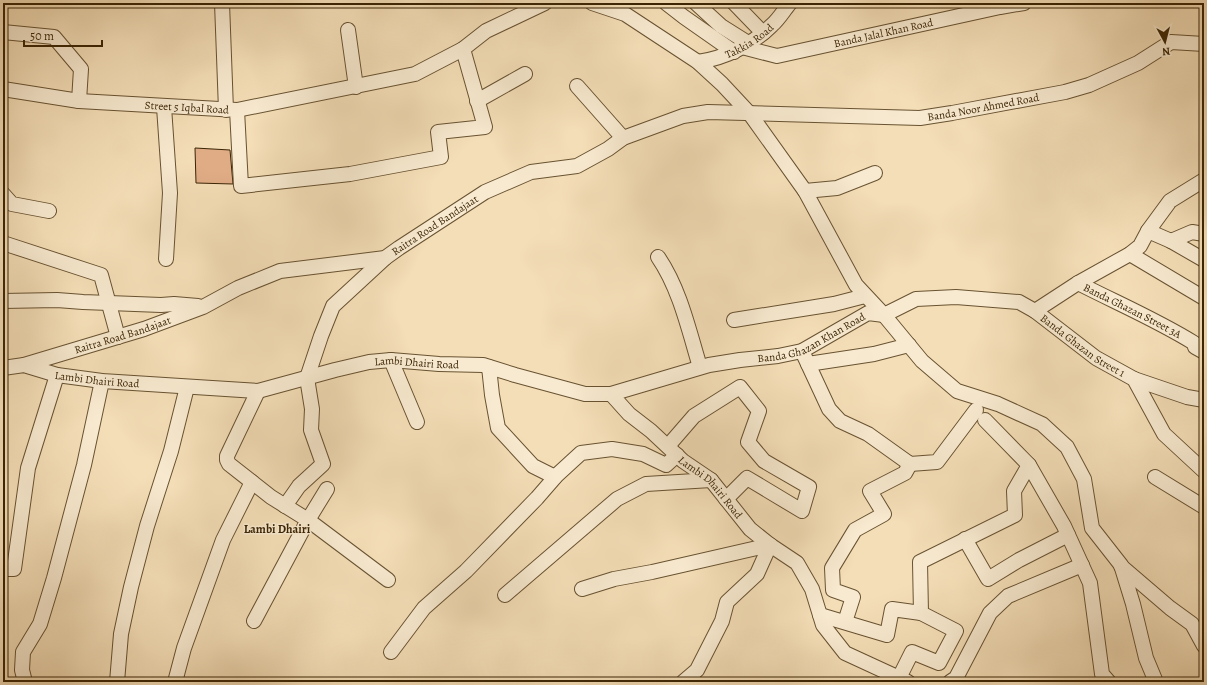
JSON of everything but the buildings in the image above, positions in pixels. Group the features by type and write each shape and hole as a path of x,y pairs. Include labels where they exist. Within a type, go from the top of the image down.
{"street":[{"path":"222,3 232,110 356,87 416,74 463,49 486,31 545,3"},
{"path":"592,3 625,14 698,62 722,84 750,114 805,191 856,285 865,296 884,315 922,361 957,391 998,404 1042,424 1067,447 1084,479 1092,528 1120,565 1170,608 1192,624 1204,646"},
{"path":"666,3 684,17 742,47"},
{"path":"696,3 742,47"},
{"path":"734,3 763,33"},
{"name":"Takkia Road","path":"698,62 720,58 742,47 772,25 790,3"},
{"name":"Banda Jalal Khan Road","path":"742,47 777,56 1024,3"},
{"path":"348,30 356,87"},
{"path":"3,32 54,37 81,69 79,101"},
{"name":"Banda Noor Ahmed Road","path":"750,114 852,115 920,118 1038,97 1089,85 1138,64 1171,42 1204,44"},
{"path":"463,49 477,101 525,74"},
{"path":"577,86 623,138"},
{"name":"Street 5 Iqbal Road","path":"3,89 79,101 232,110 241,186 350,174 441,157 438,132 484,127 477,101"},
{"path":"164,107 170,193 166,259"},
{"name":"Raitra Road Bandajaat","path":"24,365 144,329 203,307 238,288 280,272 385,258 485,192 531,172 577,166 608,149 623,138 684,116 708,112 750,114"},
{"path":"805,191 837,188 875,173"},
{"path":"1035,311 1078,283 1130,254 1140,246 1148,231 1170,201 1204,180"},
{"path":"3,194 12,204 49,211"},
{"path":"1148,231 1171,241 1204,260"},
{"path":"1171,241 1192,232 1204,234"},
{"path":"3,243 101,275 118,337"},
{"path":"1130,254 1204,298"},
{"path":"658,257 665,267 680,304 700,367"},
{"path":"285,506 299,486 323,464 310,430 312,409 307,378 333,306 385,258"},
{"name":"Banda Ghazan Street 3A","path":"1078,283 1169,327 1194,343 1195,347 1204,352"},
{"path":"734,320 834,304 865,296"},
{"name":"Banda Ghazan Khan Road","path":"611,394 700,367 740,360 778,356 802,351 868,313 884,315 916,299 956,297 1019,302 1035,311"},
{"path":"3,301 57,300 161,305 174,304 203,307"},
{"name":"Banda Ghazan Street 1","path":"1035,311 1096,358 1134,378 1164,434 1204,471"},
{"path":"808,364 874,354 909,345"},
{"path":"802,351 829,408 840,421 868,434 910,464 937,462 981,415 1029,465 1068,535 1090,583 1101,679"},
{"path":"391,360 417,422"},
{"name":"Lambi Dhairi Road","path":"3,368 24,365 58,375 102,381 258,391 370,362 391,360 439,364 483,365 585,394 611,394 628,414 651,431 683,461 711,480 750,529 770,545 797,563 812,589 823,625 845,653 903,680"},
{"path":"489,367 498,428 533,466 555,477"},
{"path":"3,568 14,569 28,468 58,375"},
{"path":"1134,378 1187,397 1204,400"},
{"path":"25,682 22,670 23,652 40,624 54,578 84,465 102,381"},
{"path":"117,682 121,634 131,587 147,526 171,451 187,387"},
{"path":"391,652 424,608 466,571 538,498 555,477 581,453 612,449 642,454 666,464 672,451 694,416 740,387 760,411 748,442 764,461 809,487 802,512 747,478 726,499"},
{"path":"258,391 227,456 229,464 285,506 308,520 388,580"},
{"path":"846,622 853,597 833,590 832,568 855,530 884,514 870,491 905,473 910,464"},
{"path":"921,613 920,562 1015,515 1014,491 1029,465"},
{"path":"1155,477 1204,507"},
{"path":"505,595 617,499 646,484 711,480"},
{"path":"175,682 184,648 223,540 252,482"},
{"path":"254,621 308,520 327,489"},
{"path":"965,539 988,579 1019,560 1068,535"},
{"path":"582,589 614,579 652,572 770,545"},
{"path":"683,682 697,670 722,621 727,602 757,574 770,545"},
{"path":"950,682 956,678 990,612 1008,596 1082,565"},
{"path":"1120,565 1133,604 1146,658 1156,682"},
{"path":"820,615 886,634 892,609 921,613 956,630 938,663 912,652 903,680"}],"district":[{"name":"Lambi Dhairi","path":"277,529"}]}
